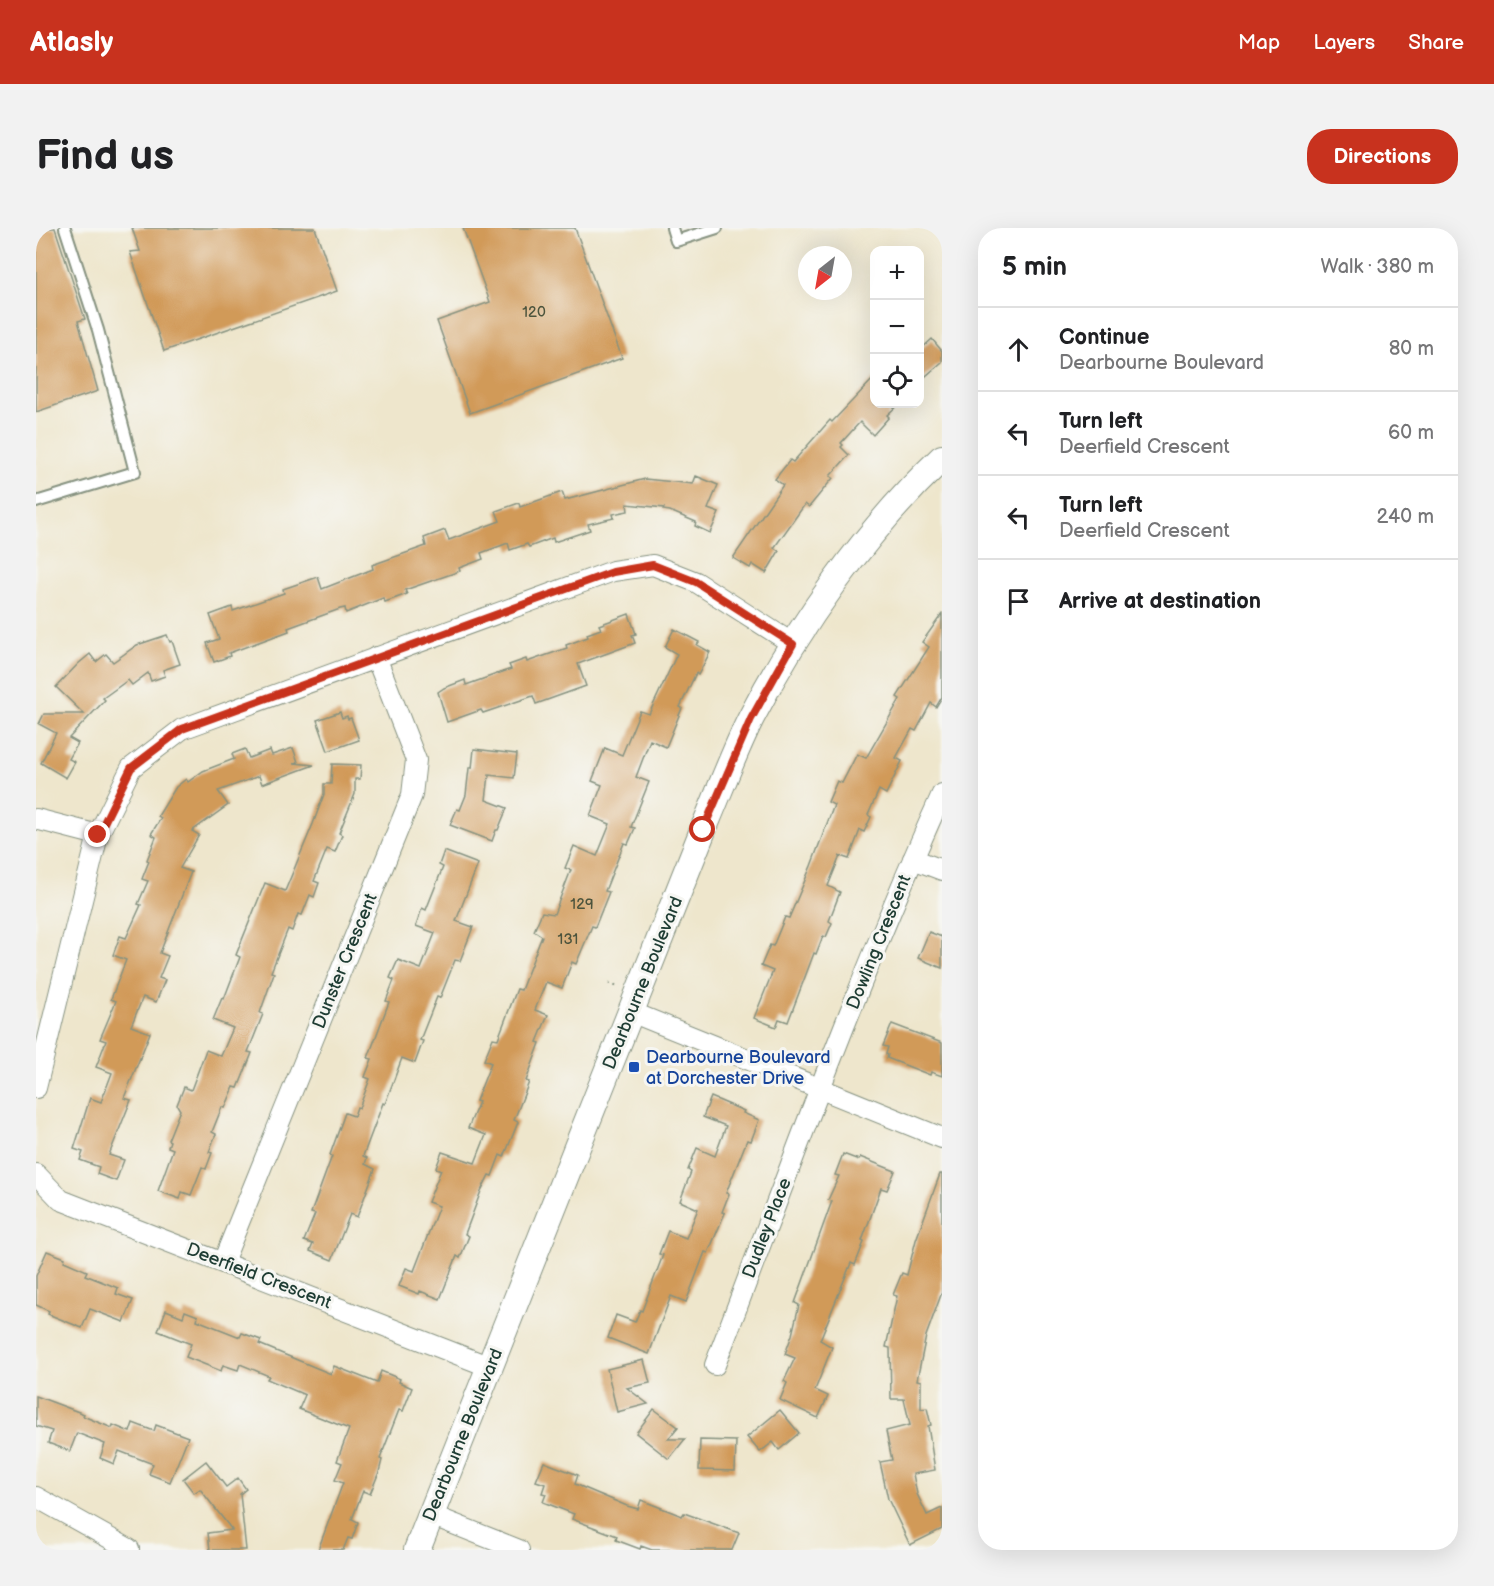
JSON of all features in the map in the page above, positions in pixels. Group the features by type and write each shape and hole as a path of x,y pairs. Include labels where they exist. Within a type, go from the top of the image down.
{"street":[{"name":"Dearbourne Boulevard","path":"417,1550 631,1012 751,719 793,644 851,561 891,513 942,458"},
{"path":"36,1088 98,835 131,768 182,729 613,572 653,565 696,582 793,644"},
{"name":"Dunster Crescent","path":"223,1262 412,795 416,760 376,657"},
{"name":"Dowling Crescent","path":"819,1090 913,859 942,794"},
{"path":"36,819 98,835"},
{"path":"913,859 942,870"},
{"path":"631,1012 942,1138"},
{"name":"Dudley Place","path":"715,1365 819,1090"},
{"name":"Deerfield Crescent","path":"36,1174 61,1200 490,1367"},
{"path":"36,1497 129,1549"},
{"path":"431,1515 519,1550"}],"lane":[{"path":"36,502 135,472 98,330 65,228"},
{"path":"672,228 676,241 717,228"}],"path":[{"path":"609,983 621,988"}],"building":[{"path":"36,228 55,228 85,319 78,321 98,391 36,412"},
{"path":"132,228 315,228 337,291 164,351 130,252 140,251"},
{"path":"463,228 575,228 622,358 470,413 437,321 490,302"},
{"path":"932,339 942,351 942,362 924,378 924,354 924,346"},
{"path":"870,382 870,408 895,408 873,435 860,422 841,443 843,445 841,447 849,455 830,476 833,478 809,507 805,504 774,548 779,551 766,573 752,564 750,568 733,558 783,485 775,479 790,460 793,462 830,420 832,422"},
{"path":"696,476 718,485 708,509 719,513 710,533 695,526 696,522 663,510 664,508 627,504 628,511 613,514 614,518 588,524 590,530 554,542 553,538 529,547 527,544 510,550 508,543 481,553 483,559 459,568 460,571 405,590 407,594 385,602 383,598 346,613 345,608 340,609 288,628 289,631 229,653 230,656 214,662 207,643 219,639 210,615 232,607 233,611 284,593 283,589 318,577 322,589 373,569 372,565 426,546 424,538 445,530 449,540 500,521 496,511 519,503 520,507 562,492 565,500 645,479 693,484"},
{"path":"629,614 636,634 632,635 635,643 578,664 586,686 536,704 533,696 483,713 481,710 447,722 438,692 444,688 465,680 466,685 511,669 509,665 526,659 527,662 567,648 566,645 588,637 587,634 601,629 599,625"},
{"path":"942,614 942,697 936,707 931,703 916,731 912,729 896,758 902,761 886,794 879,790 868,815 871,817 864,832 860,830 849,859 840,856 828,886 840,892 829,921 832,923 826,937 823,936 816,954 814,953 788,1022 779,1019 776,1027 754,1018 773,971 761,966 770,945 773,946 785,917 789,918 811,866 834,805 828,802 837,781 842,783 857,754 866,758 900,699 897,697 929,647 922,642"},
{"path":"674,629 699,642 697,645 710,652 698,675 696,673 680,707 682,708 666,747 650,740 636,777 649,782 631,827 635,828 628,844 624,843 605,891 609,892 595,927 592,926 576,964 572,962 562,988 546,982 535,1010 548,1015 537,1042 540,1043 526,1081 529,1082 514,1120 518,1122 504,1157 500,1155 492,1176 489,1175 481,1191 465,1234 469,1236 460,1258 457,1256 440,1299 399,1286 406,1268 414,1271 439,1206 428,1202 441,1170 436,1168 442,1152 475,1163 486,1135 468,1128 491,1063 484,1060 493,1038 498,1039 517,989 521,990 542,936 534,931 542,912 554,914 571,870 565,868 574,846 597,856 610,824 590,816 602,785 592,781 605,748 622,755 640,711 649,714 677,654 665,647"},
{"path":"167,635 170,642 172,641 180,664 163,670 165,676 151,681 148,673 132,685 128,680 103,698 105,700 69,738 78,743 69,759 75,762 66,778 41,763 56,733 39,724 44,714 84,714 56,687 78,664 90,654 96,662 106,654 113,662 137,645"},
{"path":"340,712 342,718 347,716 348,719 351,718 359,740 328,751 317,720"},
{"path":"293,748 298,762 294,763 314,765 262,784 259,776 218,791 228,805 192,831 199,835 180,868 191,872 160,953 168,956 159,978 165,980 156,1002 143,997 131,1026 150,1033 124,1098 131,1100 109,1155 124,1160 116,1181 97,1174 99,1167 80,1160 83,1152 74,1149 90,1098 101,1102 112,1073 96,1067 106,1041 100,1039 116,1001 111,999 126,960 113,955 120,936 126,938 141,905 138,904 148,881 142,879 156,837 151,834 161,818 158,816 176,787 186,779 188,782 203,771 234,759 232,754 245,749 249,758 270,750 272,755"},
{"path":"474,749 517,754 514,778 489,775 486,800 507,808 492,841 450,825 466,795"},
{"path":"332,764 361,765 360,779 355,779 355,794 339,833 342,835 335,852 327,849 314,881 319,883 314,897 310,895 302,915 298,914 292,931 288,929 271,972 274,973 260,1013 263,1014 248,1052 252,1053 238,1088 234,1087 225,1108 222,1107 212,1132 216,1134 206,1169 202,1167 191,1195 182,1192 180,1199 158,1191 173,1149 168,1147 170,1141 168,1140 180,1110 177,1105 184,1087 191,1090 206,1050 221,1056 233,1028 213,1020 222,998 224,999 240,957 236,955 265,883 285,891 324,794 324,784 331,784"},
{"path":"444,851 478,864 456,921 473,927 460,961 455,960 440,998 437,997 420,1040 423,1041 415,1063 402,1058 363,1156 367,1158 365,1164 375,1169 357,1217 350,1214 332,1260 310,1251 313,1244 304,1241 315,1214 311,1213 345,1113 354,1116 370,1079 365,1077 372,1059 368,1058 389,1002 386,1001 394,980 390,978 398,960 421,969 435,933 416,926 422,908 426,910 443,867 439,865"},
{"path":"929,932 942,937 942,968 918,958"},
{"path":"892,1024 942,1043 942,1076 931,1072 930,1075 887,1058 888,1047 883,1046"},
{"path":"711,1097 759,1120 751,1141 747,1140 726,1193 729,1194 722,1212 725,1213 708,1253 705,1252 686,1302 671,1296 649,1354 608,1338 616,1315 635,1322 640,1310 642,1311 663,1255 659,1254 668,1231 686,1238 698,1209 680,1201 691,1172 688,1170 697,1148 715,1156 726,1126 703,1117"},
{"path":"843,1154 859,1160 860,1157 895,1171 887,1190 881,1188 855,1265 851,1263 820,1340 832,1347 815,1390 828,1396 818,1418 780,1400 787,1383 784,1381 795,1358 785,1354 799,1305 795,1303 832,1201 828,1200 839,1176 835,1175"},
{"path":"940,1174 942,1174 942,1292 926,1336 917,1380 921,1381 921,1409 927,1408 931,1425 928,1426 935,1470 913,1474 917,1494 927,1515 942,1508 942,1529 910,1545 888,1499 880,1462 892,1460 886,1431 910,1425 904,1399 891,1399 890,1348 886,1347 897,1296 893,1295 902,1273 907,1275 916,1240"},
{"path":"47,1251 87,1271 85,1275 118,1288 116,1294 133,1300 124,1322 90,1309 82,1328 48,1314 49,1311 36,1305 36,1276"},
{"path":"166,1310 183,1317 185,1311 198,1316 197,1320 240,1337 242,1333 261,1340 259,1344 331,1374 334,1366 377,1383 381,1371 400,1379 399,1382 412,1388 403,1411 399,1410 380,1459 382,1460 379,1472 370,1494 363,1491 352,1519 358,1522 352,1539 348,1538 343,1550 318,1550 343,1483 335,1480 342,1463 337,1461 349,1429 299,1409 305,1395 267,1379 269,1376 240,1364 238,1370 223,1365 221,1371 186,1357 191,1344 158,1331"},
{"path":"644,1360 650,1383 627,1388 648,1404 617,1412 607,1369"},
{"path":"36,1396 84,1414 83,1416 112,1428 113,1425 130,1432 133,1423 154,1431 156,1425 188,1437 170,1482 149,1474 153,1464 119,1451 114,1464 100,1458 105,1444 77,1433 70,1451 48,1443 52,1431 36,1426"},
{"path":"654,1409 678,1427 668,1439 685,1439 669,1459 636,1433"},
{"path":"780,1410 799,1433 779,1450 773,1442 760,1452 747,1437"},
{"path":"700,1440 736,1441 735,1471 699,1470"},
{"path":"206,1461 226,1487 238,1478 246,1489 240,1494 246,1550 210,1550 208,1533 232,1530 200,1489 194,1493 183,1479"},
{"path":"544,1462 578,1475 575,1484 627,1506 638,1509 641,1500 682,1516 684,1513 739,1533 732,1550 652,1550 641,1546 640,1549 616,1540 617,1536 572,1519 574,1514 543,1502 546,1494 542,1493 545,1484 536,1481"}],"place":[{"name":"Dearbourne Boulevard at Dorchester Drive","path":"634,1067"}],"route":[{"path":"98,835 131,768 182,729 613,572 653,565 696,582 793,644 751,719 703,830"}]}
